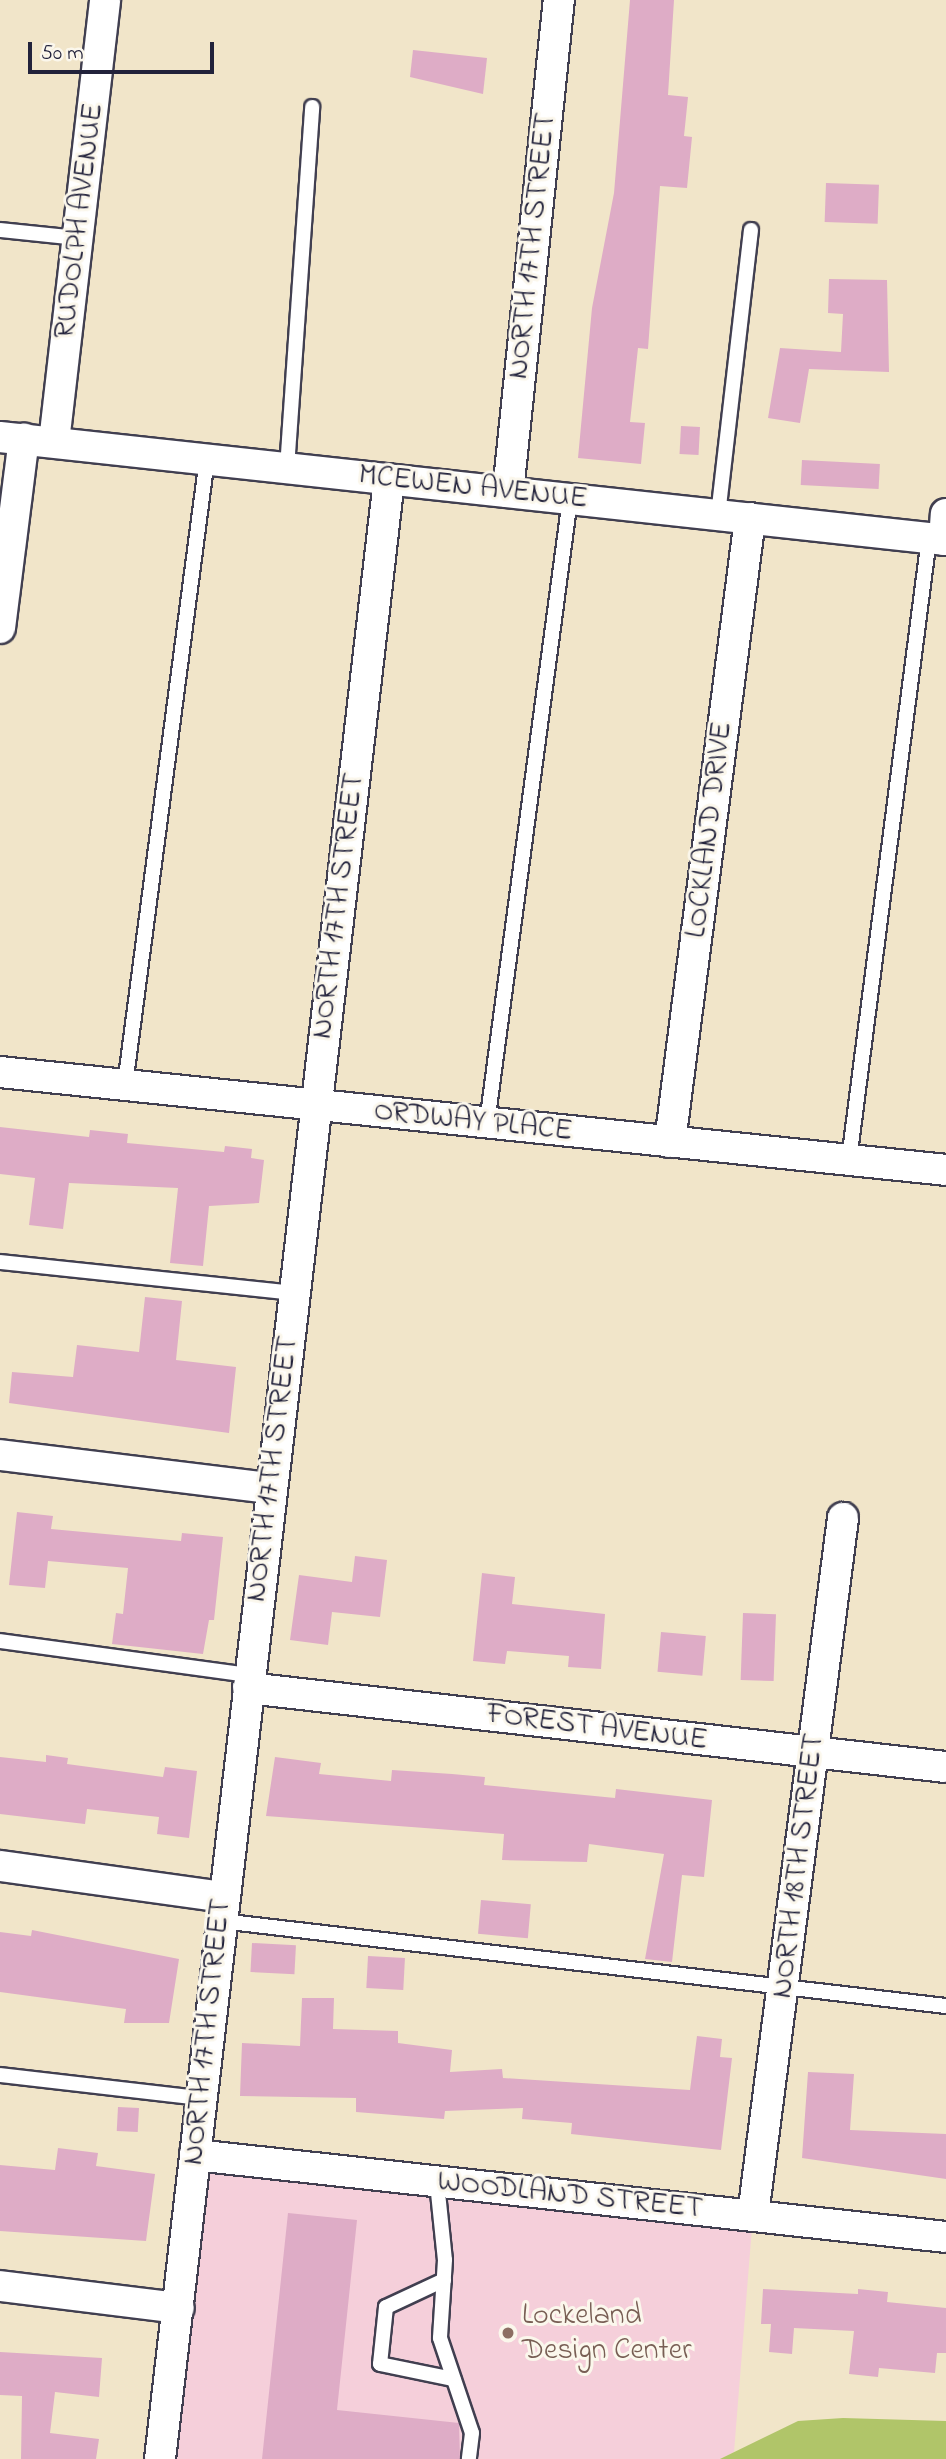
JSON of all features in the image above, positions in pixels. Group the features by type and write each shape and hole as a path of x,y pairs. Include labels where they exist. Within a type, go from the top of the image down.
{"street":[{"name":"RUDOLPH AVENUE","path":"54,442 105,0"},
{"name":"NORTH 17TH STREET","path":"508,492 559,0"},
{"name":"MCEWEN AVENUE","path":"12,438 718,515 941,533"},
{"path":"0,628 12,438"},
{"name":"NORTH 17TH STREET","path":"160,2459 269,1488 389,479"},
{"name":"LOCKLAND DRIVE","path":"670,1142 750,518"},
{"name":"ORDWAY PLACE","path":"0,1072 946,1170"},
{"path":"0,1454 269,1488"},
{"name":"NORTH 18TH STREET","path":"753,2215 815,1753 842,1518"},
{"name":"FOREST AVENUE","path":"248,1682 946,1767"},
{"path":"0,1866 222,1909"},
{"name":"WOODLAND STREET","path":"195,2155 946,2237"},
{"path":"0,2286 179,2308"}],"lane":[{"path":"288,468 312,107"},
{"path":"0,230 78,239"},
{"path":"718,515 751,230"},
{"path":"125,1085 207,459"},
{"path":"487,1123 570,499"},
{"path":"849,1160 941,533"},
{"path":"0,1262 294,1293"},
{"path":"0,1641 248,1682"},
{"path":"222,1909 946,2006"},
{"path":"0,2075 200,2098"},
{"path":"438,2183 444,2280 440,2338 472,2433 469,2459"},
{"path":"444,2280 386,2307 380,2364 453,2379"}],"shaded area":[{"path":"195,2155 753,2215 734,2452 720,2459 160,2459"}],"green space":[{"path":"843,2418 946,2421 946,2459 720,2459 798,2421"}],"building":[{"path":"630,0 674,0 668,95 688,97 684,136 692,137 687,188 660,186 648,349 638,348 630,422 645,423 641,464 578,458 592,308 614,193"},
{"path":"413,50 487,58 483,94 410,77"},
{"path":"826,183 879,185 878,224 825,222"},
{"path":"829,279 887,280 889,372 809,369 800,423 768,418 780,348 841,352 843,314 828,313"},
{"path":"681,426 700,427 699,455 680,454"},
{"path":"802,460 880,464 879,489 801,485"},
{"path":"0,1127 89,1137 90,1130 128,1134 127,1143 224,1152 225,1146 252,1149 251,1158 264,1160 259,1203 209,1206 203,1266 170,1263 178,1188 69,1183 63,1229 29,1225 35,1178 0,1174"},
{"path":"145,1297 182,1301 176,1360 236,1367 229,1433 9,1403 12,1372 73,1377 77,1345 139,1352"},
{"path":"17,1512 53,1516 51,1529 181,1541 182,1533 223,1537 214,1620 209,1620 203,1654 112,1644 116,1613 123,1614 128,1568 48,1561 45,1588 9,1585"},
{"path":"355,1556 387,1560 380,1617 332,1612 328,1645 290,1640 299,1575 352,1582"},
{"path":"482,1573 515,1577 512,1604 605,1614 601,1669 568,1667 569,1656 507,1651 505,1664 473,1661"},
{"path":"743,1613 776,1614 774,1681 741,1680"},
{"path":"661,1632 706,1636 702,1676 658,1672"},
{"path":"46,1755 68,1758 67,1764 163,1777 165,1767 197,1771 189,1838 157,1834 159,1817 87,1809 85,1824 0,1814 0,1757 46,1762"},
{"path":"275,1757 321,1763 319,1774 391,1781 392,1770 485,1777 484,1785 615,1798 616,1789 712,1800 704,1877 682,1875 672,1962 645,1959 664,1854 589,1844 587,1862 502,1860 504,1834 266,1816"},
{"path":"481,1900 531,1904 528,1938 478,1934"},
{"path":"32,1930 179,1959 169,2023 124,2023 126,2009 0,1992 0,1932 31,1936"},
{"path":"252,1943 296,1945 294,1974 250,1972"},
{"path":"368,1956 405,1958 403,1990 366,1988"},
{"path":"302,1998 334,1998 333,2029 398,2031 398,2043 452,2050 450,2072 502,2069 503,2078 690,2090 697,2036 722,2039 720,2057 732,2058 721,2150 571,2134 572,2123 522,2119 523,2108 445,2111 444,2119 356,2112 356,2098 240,2096 242,2043 300,2046"},
{"path":"808,2072 854,2074 850,2130 946,2134 946,2179 802,2158"},
{"path":"118,2107 139,2108 138,2132 117,2131"},
{"path":"58,2148 98,2153 96,2166 155,2174 146,2241 0,2231 0,2165 55,2170"},
{"path":"288,2213 357,2220 337,2410 459,2423 460,2459 262,2459"},
{"path":"763,2289 858,2294 858,2289 888,2292 887,2302 946,2308 946,2353 937,2353 935,2373 879,2368 878,2377 849,2374 854,2331 794,2328 792,2354 769,2352 771,2324 761,2324"},
{"path":"0,2352 102,2358 99,2397 55,2392 50,2433 99,2439 96,2459 21,2459 22,2396 0,2395"}],"place":[{"name":"Lockeland Design Center","path":"508,2333"}]}
